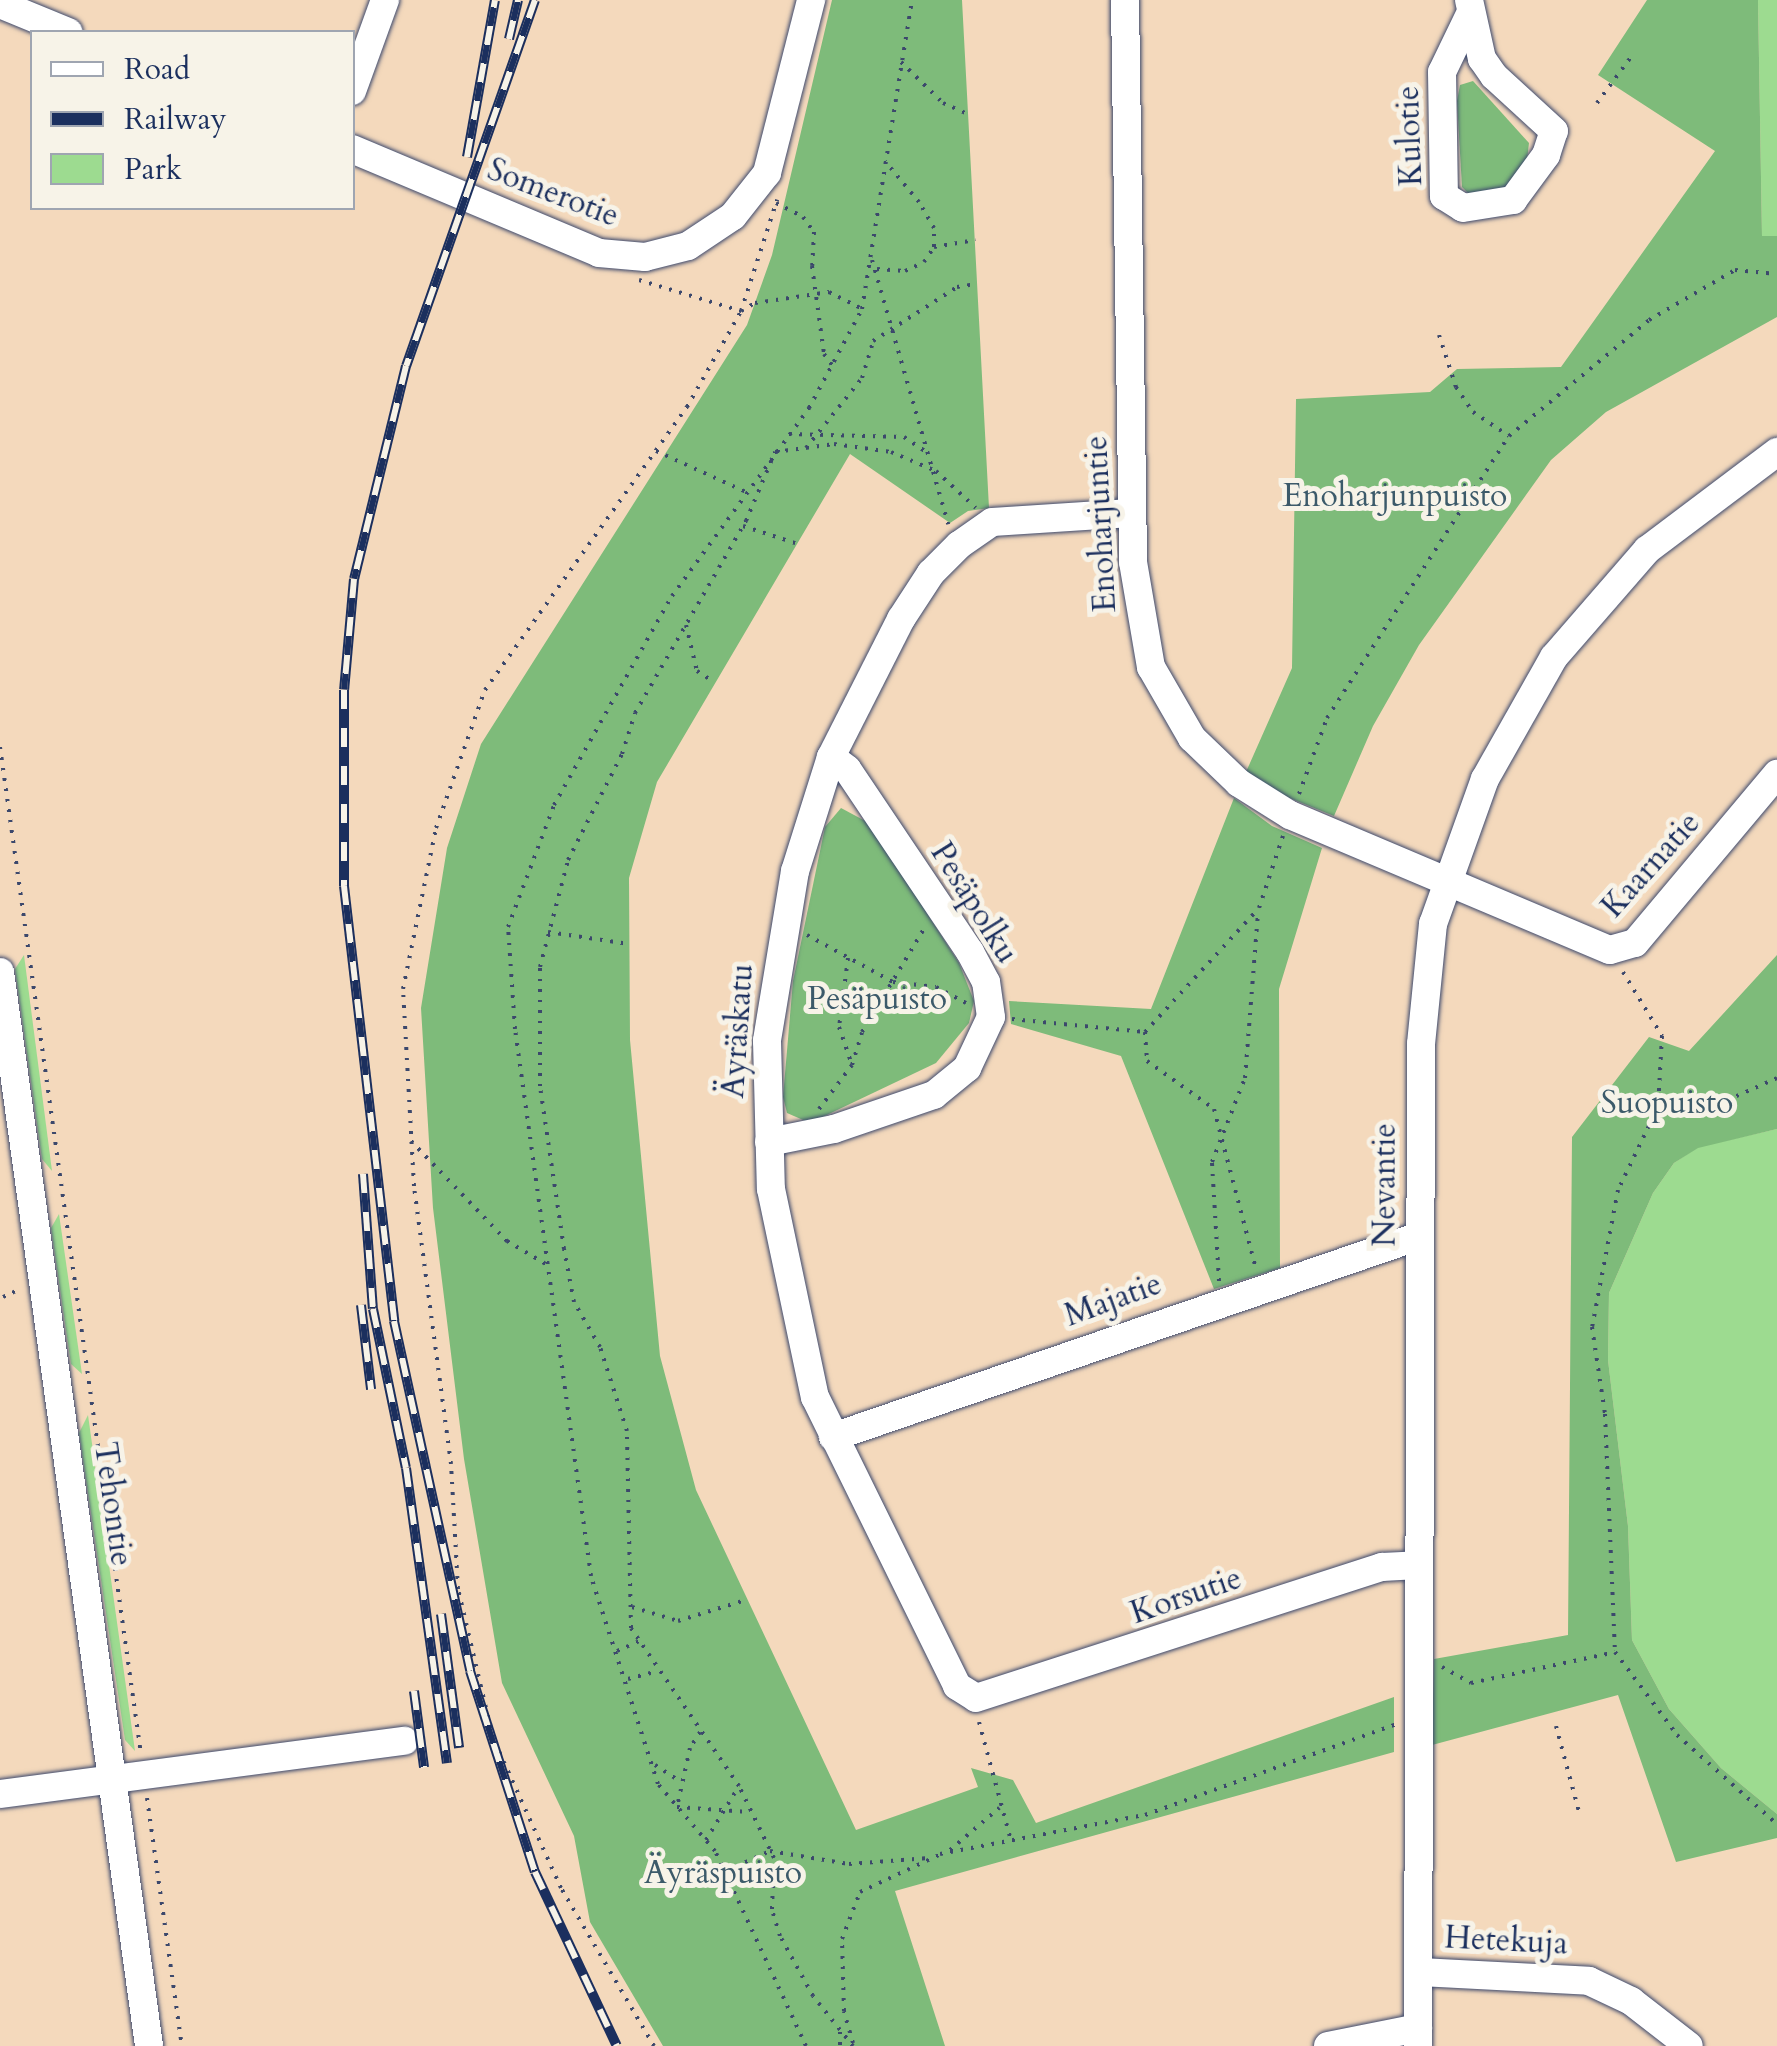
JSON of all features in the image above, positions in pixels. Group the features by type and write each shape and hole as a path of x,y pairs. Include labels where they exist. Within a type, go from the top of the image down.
{"street":[{"path":"355,83 385,0"},
{"name":"Somerotie","path":"355,150 599,252 645,256 688,246 733,216 767,172 811,0"},
{"name":"Enoharjuntie","path":"1124,0 1131,513 1141,627 1168,702 1214,761 1290,815 1446,880"},
{"path":"0,4 63,30"},
{"name":"Kulotie","path":"1469,8 1494,76 1554,132 1546,155 1513,200 1463,208 1444,196 1442,72 1469,8"},
{"name":"Nevantie","path":"1418,2037 1421,1044 1434,924 1446,880 1503,740 1582,619 1684,518 1777,452"},
{"path":"992,522 1131,513"},
{"name":"Äyräskatu","path":"976,1698 957,1686 815,1397 780,1256 769,1142 768,1042 784,923 830,757 901,619 948,556 992,522"},
{"name":"Pesäpolku","path":"769,1142 798,1138 934,1096 968,1068 991,1017 986,982 944,914 847,769 830,757"},
{"name":"Kaarnatie","path":"1446,880 1610,950 1634,944 1777,774"},
{"name":"Tehontie","path":"0,972 149,2046"},
{"name":"Majatie","path":"833,1437 1220,1300 1419,1236"},
{"name":"Korsutie","path":"976,1698 1382,1567 1418,1565"},
{"path":"0,1794 405,1740"},
{"name":"Hetekuja","path":"1420,1972 1588,1981 1632,2002 1689,2046"},
{"path":"1328,2046 1418,2037"}],"path":[{"path":"806,2046 726,1871 706,1840 658,1784 592,1576 515,1029 508,927 554,804 672,596 834,368 862,309 912,0"},
{"path":"1598,103 1632,57"},
{"path":"901,62 944,103 968,114"},
{"path":"874,268 905,271 924,262 934,246 934,228 919,202 885,161"},
{"path":"654,2046 546,1853 493,1738 458,1589 451,1464 410,1141 403,990 436,828 486,690 656,452 741,311 779,194"},
{"path":"776,202 803,217 814,232 824,354 834,368"},
{"path":"934,246 975,240"},
{"path":"870,255 947,505 948,556"},
{"path":"1220,1300 1212,1162 1246,1078 1258,908 1327,718 1509,436 1649,320 1736,270 1777,274"},
{"path":"630,274 664,292 741,311 816,293 842,295 862,309"},
{"path":"806,448 862,378 873,341 892,325 957,287 977,284"},
{"path":"1439,334 1456,388 1474,412 1509,436"},
{"path":"789,434 904,437 931,456"},
{"path":"774,452 834,444 890,452 936,470 992,522"},
{"path":"656,452 746,492"},
{"path":"774,452 769,478 634,713 622,754 568,860 540,967 540,1086 574,1302 600,1347 627,1431 632,1606 638,1641 739,1786 770,1851 780,1936 840,2032 853,2046"},
{"path":"743,526 795,543"},
{"path":"686,625 697,670 714,682"},
{"path":"0,746 182,2046"},
{"path":"1258,908 1145,1032 1146,1061 1214,1109 1249,1224 1258,1288"},
{"path":"798,1138 852,1064 862,1032 926,926 944,914"},
{"path":"784,923 893,982 936,987 991,1017 1145,1032"},
{"path":"548,932 629,944"},
{"path":"1610,950 1662,1036 1658,1106 1618,1190 1592,1327 1605,1414 1615,1652 1677,1735 1777,1824"},
{"path":"848,958 840,1028 852,1064"},
{"path":"1658,1106 1723,1102 1777,1078"},
{"path":"410,1141 508,1241 549,1266"},
{"path":"3,1297 29,1288"},
{"path":"632,1606 678,1620 746,1600"},
{"path":"617,1651 638,1641"},
{"path":"1434,1663 1471,1683 1615,1652"},
{"path":"627,1679 657,1671"},
{"path":"976,1698 998,1808 1011,1841"},
{"path":"940,1854 1145,1814 1402,1722"},
{"path":"1556,1726 1579,1812"},
{"path":"678,1807 680,1782 700,1732"},
{"path":"655,1765 680,1782"},
{"path":"706,1840 739,1786"},
{"path":"678,1807 749,1812"},
{"path":"853,2046 844,2011 842,1939 860,1892 934,1858 998,1808"},
{"path":"726,1871 770,1851 849,1864 934,1858"},
{"path":"840,2032 840,2046"}],"green space":[{"name":"Äyräspuisto","path":"832,0 962,0 989,508 968,511 950,523 850,454 657,782 629,878 630,1040 660,1356 696,1490 856,1830 978,1787 971,1768 1013,1780 1036,1823 1394,1697 1394,1752 895,1891 945,2046 663,2046 590,1922 574,1836 502,1683 464,1459 433,1208 421,1008 447,848 481,744 747,325 772,255"},
{"name":"Enoharjunpuisto","path":"1647,0 1758,0 1762,236 1777,236 1777,317 1606,412 1551,460 1419,645 1373,726 1334,816 1282,795 1246,772 1292,668 1296,399 1430,392 1457,369 1561,367 1715,151 1598,75"},
{"path":"1758,0 1777,0 1777,236 1762,236"},
{"path":"1473,81 1529,143 1526,168 1512,194 1469,194 1462,187 1457,101 1460,85"},
{"path":"1234,798 1272,826 1322,848 1279,989 1280,1268 1214,1289 1121,1056 1011,1024 1009,1001 1151,1009"},
{"name":"Pesäpuisto","path":"841,808 869,823 959,963 974,1001 969,1023 936,1063 810,1123 787,1113 783,1097 793,981 825,827"},
{"path":"24,955 52,1171 42,1159 15,969"},
{"name":"Suopuisto","path":"1777,955 1777,1129 1698,1148 1674,1163 1653,1193 1609,1293 1608,1360 1628,1526 1632,1640 1669,1709 1721,1768 1777,1814 1777,1838 1676,1862 1618,1695 1432,1745 1434,1659 1568,1635 1572,1137 1649,1037 1689,1051"},
{"path":"1777,1129 1777,1814 1721,1768 1669,1709 1632,1640 1628,1526 1608,1360 1609,1293 1653,1193 1674,1163 1698,1147"},
{"path":"59,1214 82,1374 71,1364 51,1228"},
{"path":"88,1415 135,1751 125,1740 79,1433"}],"railway":[{"path":"467,157 495,0"},
{"path":"509,39 518,0"},
{"path":"535,0 406,366 354,579 344,690 344,886 394,1321 470,1671 535,1872 617,2046"},
{"path":"363,1174 373,1309 406,1468 447,1763"},
{"path":"361,1305 371,1389"},
{"path":"441,1614 459,1748"},
{"path":"414,1691 424,1767"}]}
